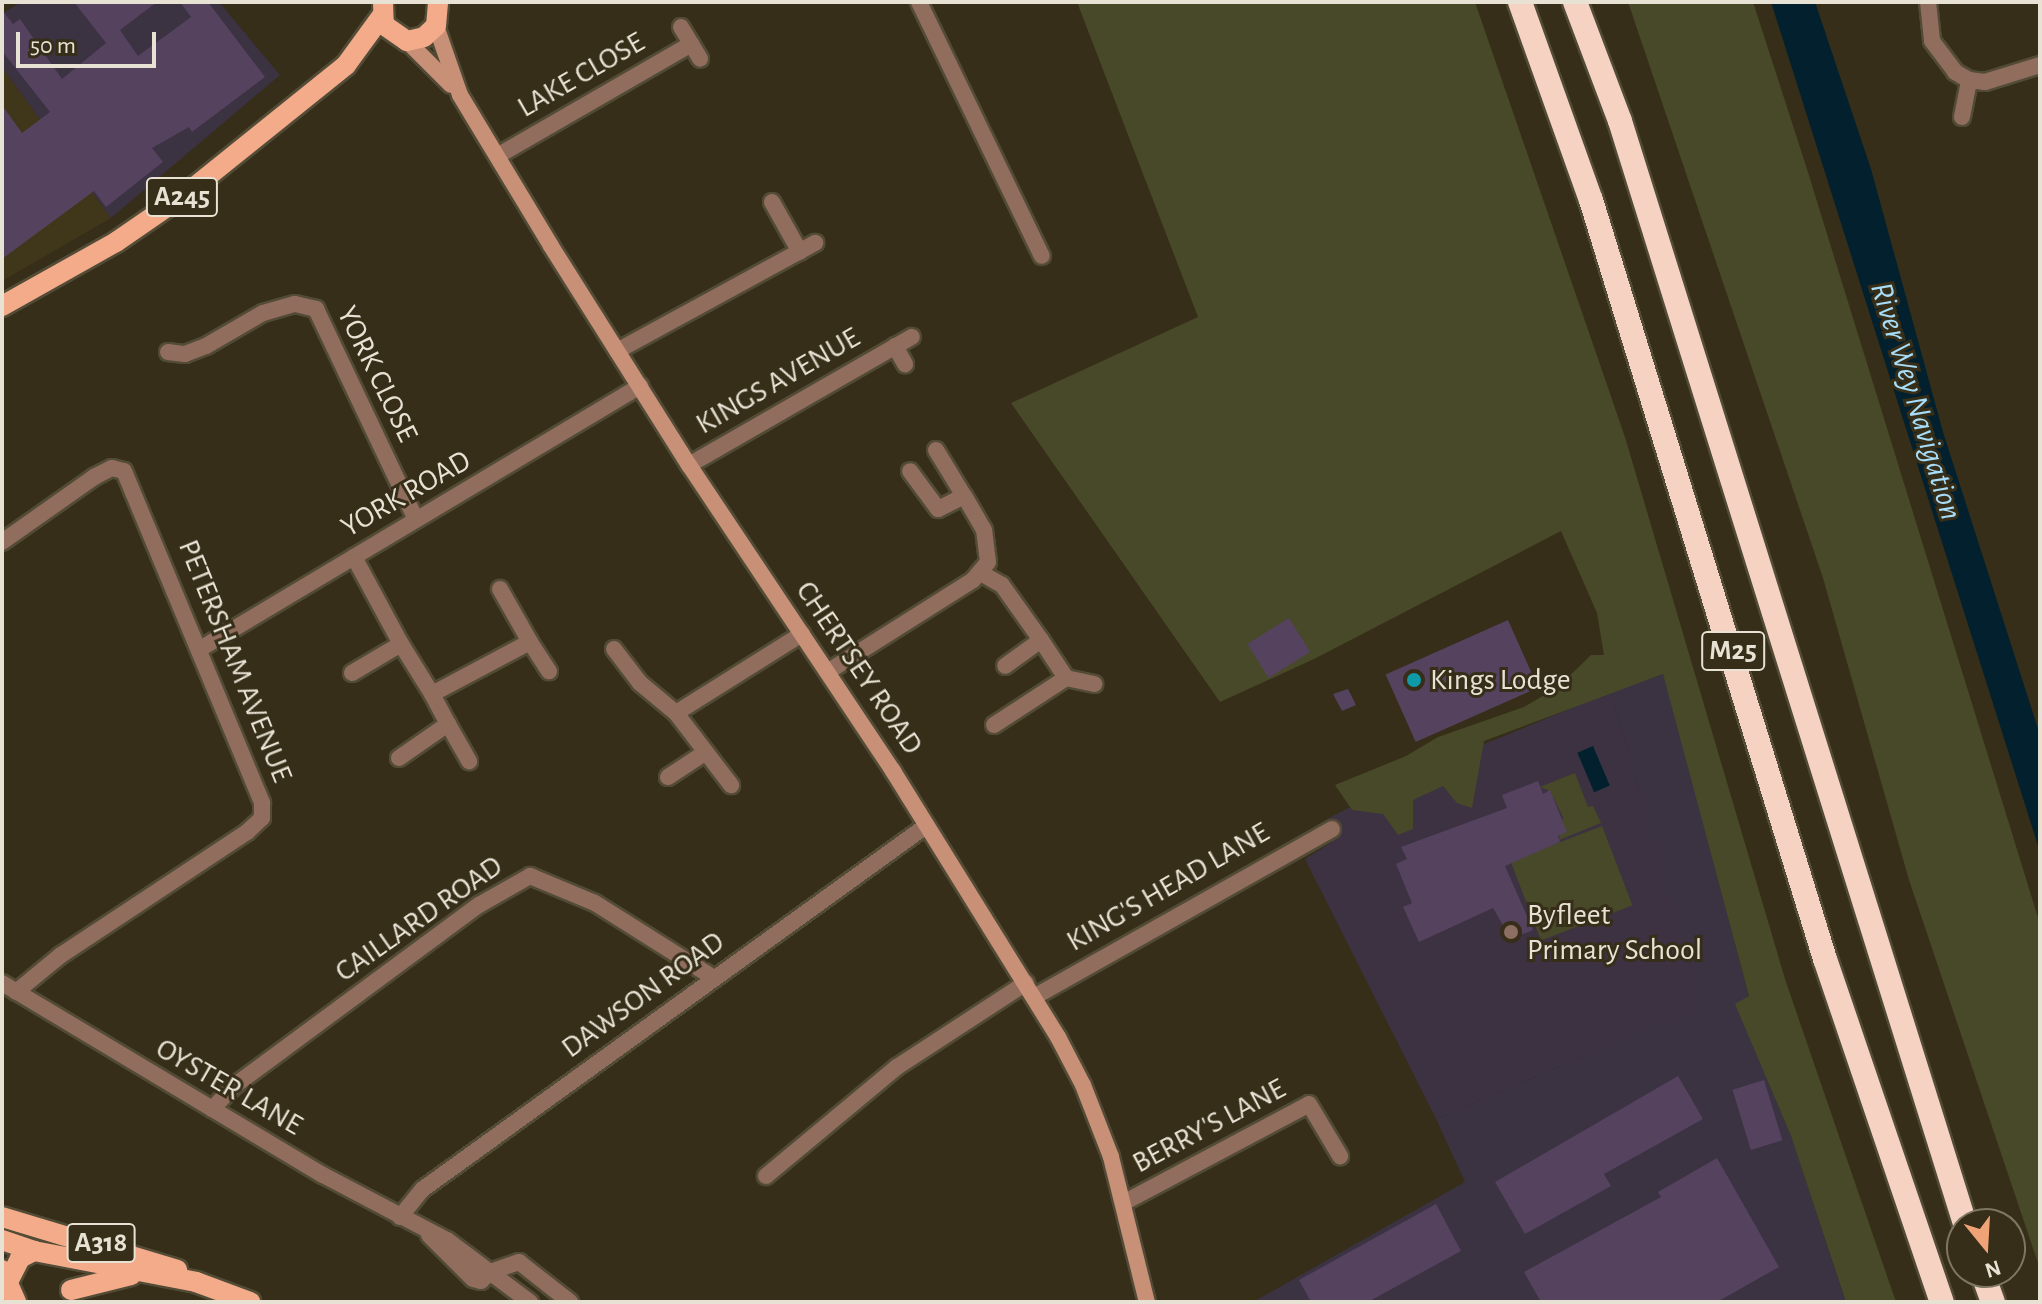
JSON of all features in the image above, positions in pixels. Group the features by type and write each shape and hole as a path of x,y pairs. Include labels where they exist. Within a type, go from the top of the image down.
{"highway":[{"name":"M25","path":"1520,2 1591,200 1825,959 1942,1302"},
{"name":"M25","path":"1575,2 1620,121 1960,1208"}],"main road":[{"path":"382,6 402,39 424,37 436,26 439,3"},
{"name":"A245","path":"346,65 382,6"},
{"name":"A245","path":"2,306 152,218 346,65 402,39"},
{"name":"A318","path":"2,1217 166,1263 196,1282"},
{"name":"A318","path":"2,1240 57,1256 196,1282 250,1302"},
{"name":"A318","path":"16,1302 5,1276 20,1258 34,1251"},
{"name":"A318","path":"57,1256 70,1273 67,1296 127,1275 163,1275"}],"street":[{"path":"919,2 1042,256"},
{"path":"1928,2 1932,41 1955,72 1969,80 1985,82 2040,65"},
{"name":"CHERTSEY ROAD","path":"436,26 460,95"},
{"name":"LAKE CLOSE","path":"499,155 696,51 681,27"},
{"name":"CHERTSEY ROAD","path":"402,39 460,95 689,465 829,671 1030,990 1083,1085 1125,1202 1147,1302"},
{"path":"1962,117 1969,80"},
{"path":"617,351 808,248 772,202"},
{"name":"YORK CLOSE","path":"168,352 185,354 206,346 263,313 295,304 316,309 416,520"},
{"name":"KINGS AVENUE","path":"689,465 912,337"},
{"name":"KINGS AVENUE","path":"895,346 905,364"},
{"name":"YORK ROAD","path":"200,649 640,386"},
{"path":"829,671 981,573 988,562 984,530 936,450"},
{"name":"PETERSHAM AVENUE","path":"2,542 94,477 112,468 124,471 262,803 262,818 9,988"},
{"path":"910,471 938,509 964,496"},
{"path":"354,557 469,761"},
{"path":"981,573 1002,585 1066,678 1094,684"},
{"path":"500,589 549,671"},
{"path":"676,713 802,634"},
{"path":"1005,666 1041,640"},
{"path":"432,694 530,642"},
{"path":"352,673 401,644"},
{"path":"614,649 640,683 676,713 731,785"},
{"path":"994,725 1066,678"},
{"path":"399,758 448,724"},
{"path":"668,777 706,752"},
{"name":"DAWSON ROAD","path":"400,1217 423,1189 926,826"},
{"name":"KING'S HEAD LANE","path":"766,1176 897,1067 1030,990 1332,829"},
{"name":"CAILLARD ROAD","path":"212,1109 234,1086 479,905 530,876 595,903 714,978"},
{"name":"OYSTER LANE","path":"9,988 429,1235 447,1240 530,1302"},
{"name":"BERRY'S LANE","path":"1125,1202 1309,1104 1340,1156"},
{"path":"490,1272 519,1262 570,1301"}],"shaded area":[{"path":"21,2 219,2 280,75 111,218 2,67 2,14"},
{"path":"2,67 111,218 2,281"},
{"path":"1664,674 1749,997 1736,1005 1791,1136 1846,1302 1253,1302 1465,1182 1436,1119 1701,1006 1611,692"},
{"name":"Byfleet Primary School","path":"1611,692 1702,1006 1436,1119 1305,859 1332,842 1327,819 1426,768"}],"green space":[{"path":"1077,2 1475,2 1625,437 1785,979 1896,1302 1846,1302 1791,1136 1735,1004 1749,996 1663,674 1484,741 1472,808 1457,803 1443,786 1413,800 1413,829 1398,835 1383,814 1352,810 1335,785 1406,756 1438,737 1524,707 1558,687 1591,655 1604,655 1597,613 1561,531 1314,659 1220,702 1011,403 1198,317"},
{"path":"1628,2 1753,2 2040,924 2040,1269 2026,1227 2026,1208 2019,1208 1909,880 1823,578"},
{"path":"1575,773 1588,807 1593,806 1601,823 1559,840 1563,817 1550,791 1540,787"},
{"path":"1602,826 1632,905 1541,940 1511,861"}],"water":[{"name":"River Wey Navigation","path":"1771,2 1815,2 1871,169 1943,432 2040,735 2040,852"},
{"path":"1593,746 1610,786 1594,792 1577,753"}],"building":[{"path":"74,2 157,2 120,30 138,56 191,17 180,2 208,2 265,77 192,132 189,127 152,148 163,162 106,207 94,191 2,259 2,105 22,133 50,112 2,51 2,10 13,24 20,19 62,79 106,43"},
{"path":"1289,618 1310,652 1269,678 1247,644"},
{"name":"Kings Lodge","path":"1508,620 1538,688 1416,742 1386,675"},
{"path":"1348,689 1356,705 1342,711 1333,694"},
{"path":"1538,781 1543,794 1550,790 1567,832 1558,836 1560,842 1505,866 1533,930 1511,939 1493,908 1419,942 1403,907 1412,903 1396,864 1407,859 1401,847 1507,808 1502,795"},
{"path":"1678,1076 1703,1119 1604,1174 1611,1186 1525,1234 1495,1182"},
{"path":"1764,1080 1782,1140 1751,1150 1732,1090"},
{"path":"1717,1158 1779,1267 1717,1302 1541,1302 1524,1272 1661,1197 1658,1192"},
{"path":"1436,1204 1461,1251 1368,1302 1311,1302 1299,1280"}],"place":[{"name":"Kings Lodge","path":"1414,680"},
{"name":"Byfleet Primary School","path":"1511,932"}]}
